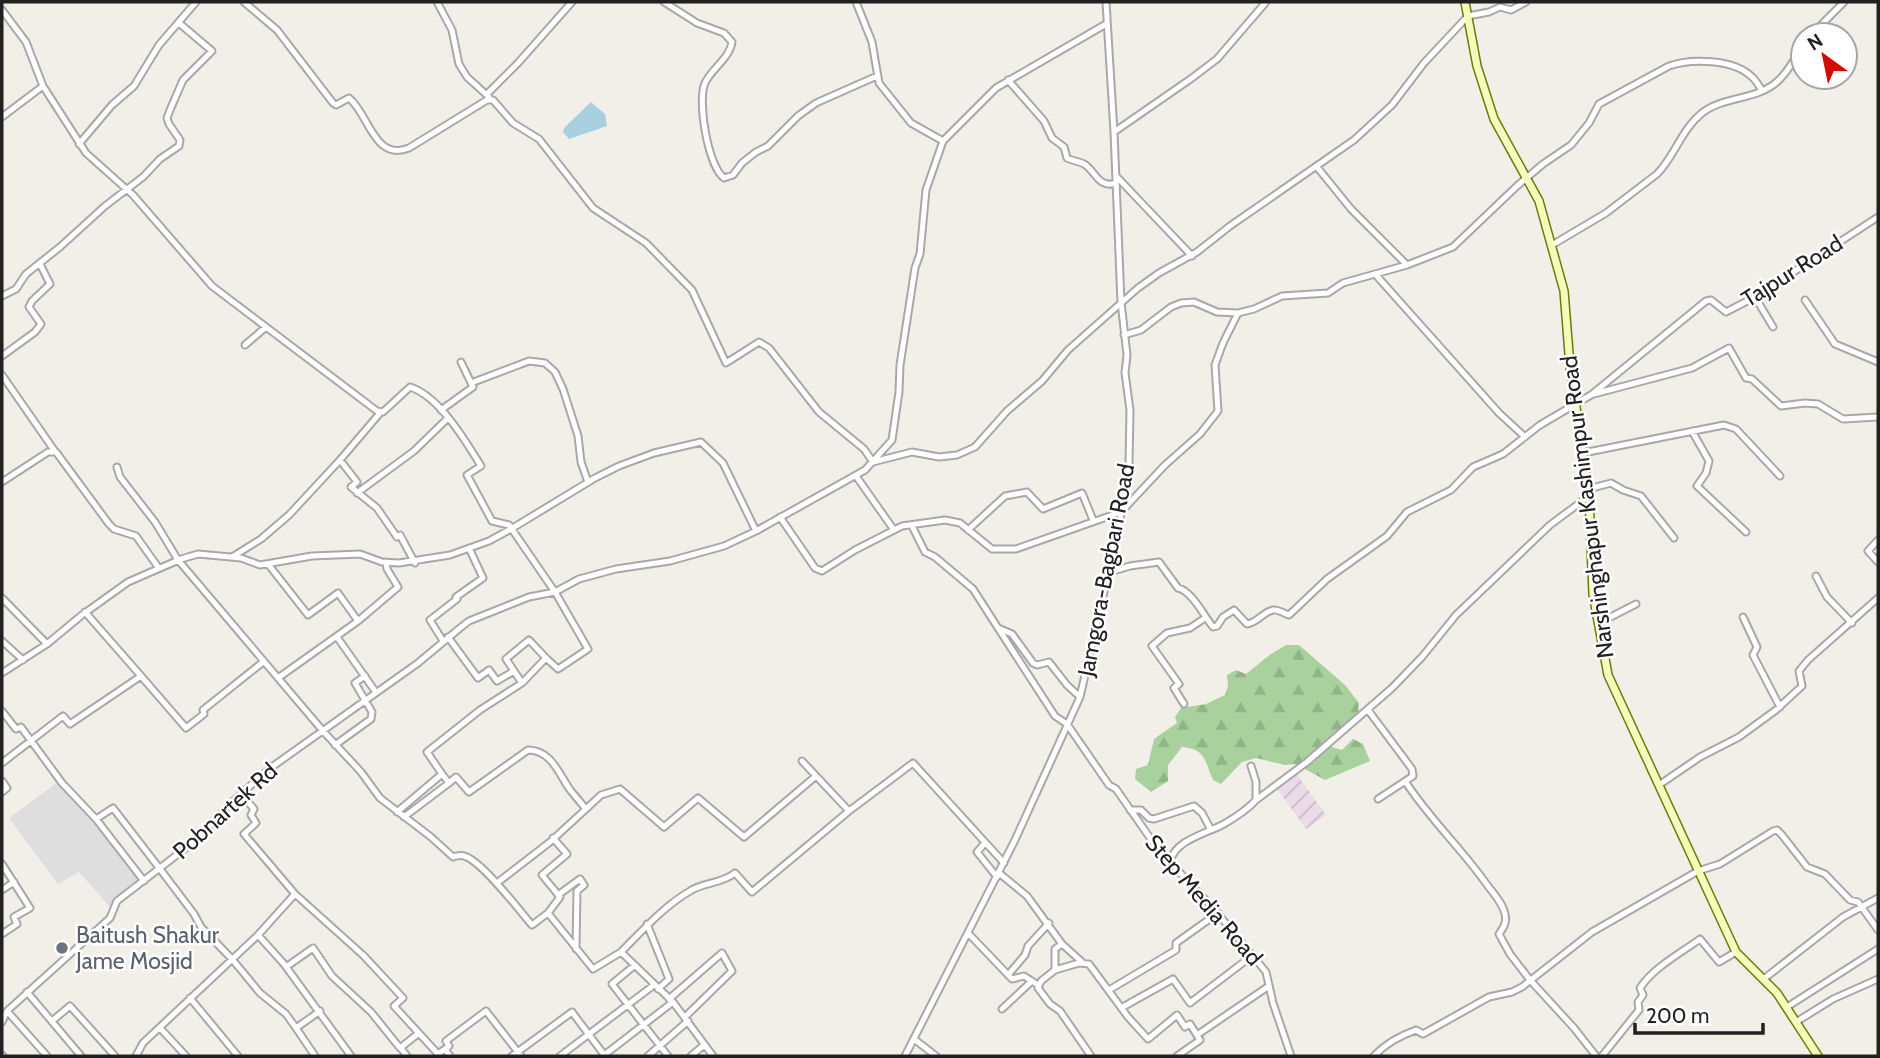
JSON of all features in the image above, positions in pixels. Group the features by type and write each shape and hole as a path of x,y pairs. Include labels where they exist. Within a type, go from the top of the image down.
{"street":[{"path":"79,144 112,106 134,86 159,45 196,2"},
{"path":"244,2 277,30 332,103 349,98 352,100 361,111 370,132 381,144 402,151 489,97 572,2"},
{"path":"437,2 452,30 459,64 467,77 513,123 539,139 593,208 646,243 692,289 726,363 759,342 769,348 819,412 864,449 873,462"},
{"path":"664,2 698,23 724,33 732,42 727,55 714,68 704,86 702,102 709,153 718,174 724,178 733,175 742,163 768,146 798,116 816,103 877,76"},
{"path":"856,2 872,42 877,76 886,92 911,123 943,141"},
{"name":"Jamgora-Bagbari Road","path":"905,1056 1004,863 1080,697 1110,572 1129,463 1130,410 1125,373 1127,355 1121,302 1106,2"},
{"path":"1114,132 1217,59 1265,2"},
{"name":"Narshinghapur Kashimpur Road","path":"1465,2 1477,66 1493,119 1539,201 1564,291 1575,405 1589,492 1593,594 1608,675 1736,952 1765,978 1818,1056"},
{"path":"873,462 912,453 939,457 957,455 975,447 1007,411 1042,381 1068,350 1121,302 1149,280 1192,256 1249,212 1354,139 1392,105 1424,63 1468,16 1500,7 1514,10 1526,2"},
{"path":"1825,21 1844,2"},
{"path":"2,10 26,42 43,86 90,157 126,189 212,286 380,413"},
{"path":"2,296 16,289 26,274 179,146 180,141 167,118 183,80 212,51 179,23"},
{"path":"873,462 892,440 900,392 900,365 915,268 920,254 926,190 943,141 985,97 1008,80 1106,24"},
{"path":"1124,335 1141,330 1171,307 1181,303 1194,302 1217,312 1238,313 1282,296 1328,293 1343,283 1408,265 1453,247 1526,178 1571,145 1581,134 1598,104 1669,66 1692,62 1735,67 1753,77 1762,91"},
{"path":"1552,245 1605,214 1657,174 1689,126 1702,113 1714,105 1762,91 1776,83 1789,65"},
{"path":"1008,80 1044,121 1052,138 1064,147 1067,158 1084,164 1105,184 1116,180 1192,256"},
{"path":"2,117 43,86"},
{"path":"1317,167 1351,209 1408,265"},
{"name":"Tajpur Road","path":"1205,618 1213,627 1217,626 1229,611 1234,610 1247,624 1252,624 1271,610 1289,615 1327,579 1387,536 1408,512 1451,490 1473,467 1503,454 1540,425 1591,395 1706,301 1711,300 1726,312 1755,297 1878,217"},
{"path":"2,356 35,332 41,324 29,307 50,284 40,264"},
{"path":"1375,274 1499,413 1525,437"},
{"path":"1755,297 1773,327"},
{"path":"1805,300 1835,344 1878,362"},
{"path":"780,517 815,568 822,571 894,530 912,526 945,520 960,523 992,548 1016,549 1121,512 1213,419 1219,407 1215,365 1238,313"},
{"path":"245,345 266,327"},
{"path":"1591,395 1692,368 1729,348 1746,378 1752,379 1781,406 1818,404 1843,419 1878,417"},
{"path":"471,383 529,361 545,363 555,372 563,389 578,436 581,462 588,482"},
{"path":"441,410 473,387 461,362"},
{"path":"2,375 109,524 114,529 136,536 158,567"},
{"path":"232,557 261,539 289,516 380,413 412,387 435,401 481,466 467,475 492,521 509,526 555,592 588,649 558,669 529,640 506,659 522,683"},
{"path":"357,493 414,451 448,418"},
{"path":"1583,453 1724,425 1736,429 1780,477"},
{"path":"1692,431 1709,461 1706,473 1697,486 1746,532"},
{"path":"2,673 47,644 85,612 128,582 158,567 198,554 232,557 260,565 312,556 360,554 386,562 415,563 450,555 511,529 588,482 620,466 654,453 701,442 723,463 756,531"},
{"path":"2,482 48,452 56,452"},
{"path":"340,460 357,482 351,487 377,508 397,537 400,535 415,563"},
{"name":"Pobnartek Rd","path":"2,1020 7,1011 27,992 110,918 117,901 195,842 241,794 276,764 375,691 418,663 469,621 528,597 555,592 579,579 616,569 670,561 724,546 856,476 873,462"},
{"path":"117,467 120,477 155,522 178,561 361,772 380,798 453,856 466,856 497,883 532,925 548,913 560,897 542,875 567,854 553,838"},
{"path":"856,476 894,530"},
{"path":"1170,862 1177,849 1247,810 1368,710 1422,657 1457,615 1550,525 1589,492 1611,483 1623,491 1641,496 1674,538"},
{"path":"968,530 1005,496 1027,492 1043,509 1082,493 1093,520"},
{"name":"Step Media Road","path":"912,526 925,552 935,557 973,589 1055,716 1067,724 1164,858 1218,913 1266,972 1292,1056"},
{"path":"1878,540 1868,551 1878,562"},
{"path":"469,548 483,578 430,620 478,678 489,670 496,681 514,671"},
{"path":"278,678 337,637 398,587 387,569 386,562"},
{"path":"1110,572 1159,562 1205,618 1190,628 1167,633 1152,646 1179,684 1174,688 1184,704"},
{"path":"268,564 308,615 338,593 358,621"},
{"path":"1815,576 1827,597 1852,623"},
{"path":"2,598 47,644"},
{"path":"1659,785 1700,757 1739,737 1780,707 1802,686 1799,671 1808,660 1878,598"},
{"path":"1598,623 1636,604"},
{"path":"85,612 186,728 205,713 202,710 263,662"},
{"path":"1743,617 1757,647 1753,655 1780,707"},
{"path":"998,628 1012,634 1033,663 1037,665 1049,662 1080,697"},
{"path":"337,637 375,691"},
{"path":"2,641 23,660"},
{"path":"449,783 428,752 480,710 522,683 546,658"},
{"path":"2,763 63,716 71,723 141,676"},
{"path":"335,745 371,719 372,712 355,683 365,676"},
{"path":"1368,710 1412,769 1413,776 1378,799"},
{"path":"2,711 16,729 21,727 62,783 96,820 144,881"},
{"path":"404,817 456,777 469,792 528,750 546,755 586,809"},
{"path":"802,761 849,811"},
{"path":"548,913 593,969 621,952 647,923 692,889 713,884 736,873 752,892 849,811 913,763 1004,863"},
{"path":"1251,766 1256,782 1256,800"},
{"path":"397,812 442,774"},
{"path":"497,883 601,795 620,789 664,827 698,798 744,837 816,776"},
{"path":"2,781 7,788 2,792"},
{"path":"1405,781 1500,903 1505,912 1506,923 1499,934 1501,939 1530,980 1596,1056"},
{"path":"241,794 254,808 251,815 256,823 244,834 295,894 363,956 404,999 394,1006 438,1054 449,1046 446,1041 486,1011 517,1055 572,1012 604,1056 644,1025 722,953 732,971 648,1056"},
{"path":"1130,810 1141,810 1154,819 1194,806 1202,813 1211,830"},
{"path":"96,820 113,808 194,914 201,927 260,993 286,1014 315,1056"},
{"path":"1374,1056 1388,1043 1407,1033 1416,1030 1423,1034 1489,997 1512,992 1592,932 1698,871 1720,864 1773,831 1777,830 1807,867 1825,874 1850,900 1858,902 1878,930"},
{"path":"985,843 977,852 998,875 1027,896 1062,944 1082,962 1089,964 1148,1039 1177,1015 1185,1027 1189,1024 1200,1040 1177,1056"},
{"path":"2,864 30,908 14,917 18,924 2,934"},
{"path":"558,895 580,879 584,885 577,891 579,906 576,950"},
{"path":"2,890 14,882"},
{"path":"136,1056 144,1043 258,935 295,894"},
{"path":"1765,978 1843,917 1878,898"},
{"path":"1109,990 1176,950 1176,943 1218,913"},
{"path":"560,1056 628,1004 669,979 647,923"},
{"path":"1008,975 1025,955 1028,946 1049,923"},
{"path":"969,934 1008,975 1016,980 1024,976 1035,983 1050,1004 1060,1011 1091,1056"},
{"path":"258,935 320,1011 351,1056"},
{"path":"1602,1056 1639,1010 1638,1002 1643,995 1640,988 1644,982 1669,961 1700,939 1719,962 1736,952"},
{"path":"1055,970 1055,949 1062,944"},
{"path":"286,967 313,948 332,976 371,1012 407,1056"},
{"path":"1787,1007 1878,949"},
{"path":"621,952 671,1000 713,1056"},
{"path":"1121,1008 1173,979 1190,1003 1253,955"},
{"path":"1002,1009 1055,970 1082,962"},
{"path":"635,965 612,984 668,1056"},
{"path":"1796,1022 1833,999 1878,979"},
{"path":"1197,1035 1269,986"},
{"path":"27,992 81,1056"},
{"path":"190,998 238,1056"},
{"path":"52,1021 71,1006 114,1056"},
{"path":"7,1011 47,1056"},
{"path":"296,1028 320,1011"},
{"path":"160,1028 186,1056"},
{"path":"400,1047 419,1033"},
{"path":"914,1039 936,1056"},
{"path":"691,1056 704,1045"},
{"path":"445,1049 450,1056"}],"shaded area":[{"path":"1293,769 1326,815 1306,829 1273,783"},
{"path":"58,782 113,838 142,882 109,906 79,872 58,884 9,818"}],"green space":[{"path":"1286,645 1299,645 1345,685 1359,703 1358,713 1321,744 1342,750 1353,739 1363,744 1370,761 1325,780 1296,764 1285,765 1256,758 1242,762 1221,784 1213,780 1201,754 1182,747 1168,765 1168,781 1151,792 1135,779 1136,769 1148,765 1154,739 1177,723 1175,717 1181,708 1206,704 1225,695 1227,675 1236,670 1246,674"}],"water":[{"path":"591,102 605,114 607,126 569,139 563,132 564,128"}],"place":[{"name":"Baitush Shakur Jame Mosjid","path":"62,948"}]}
